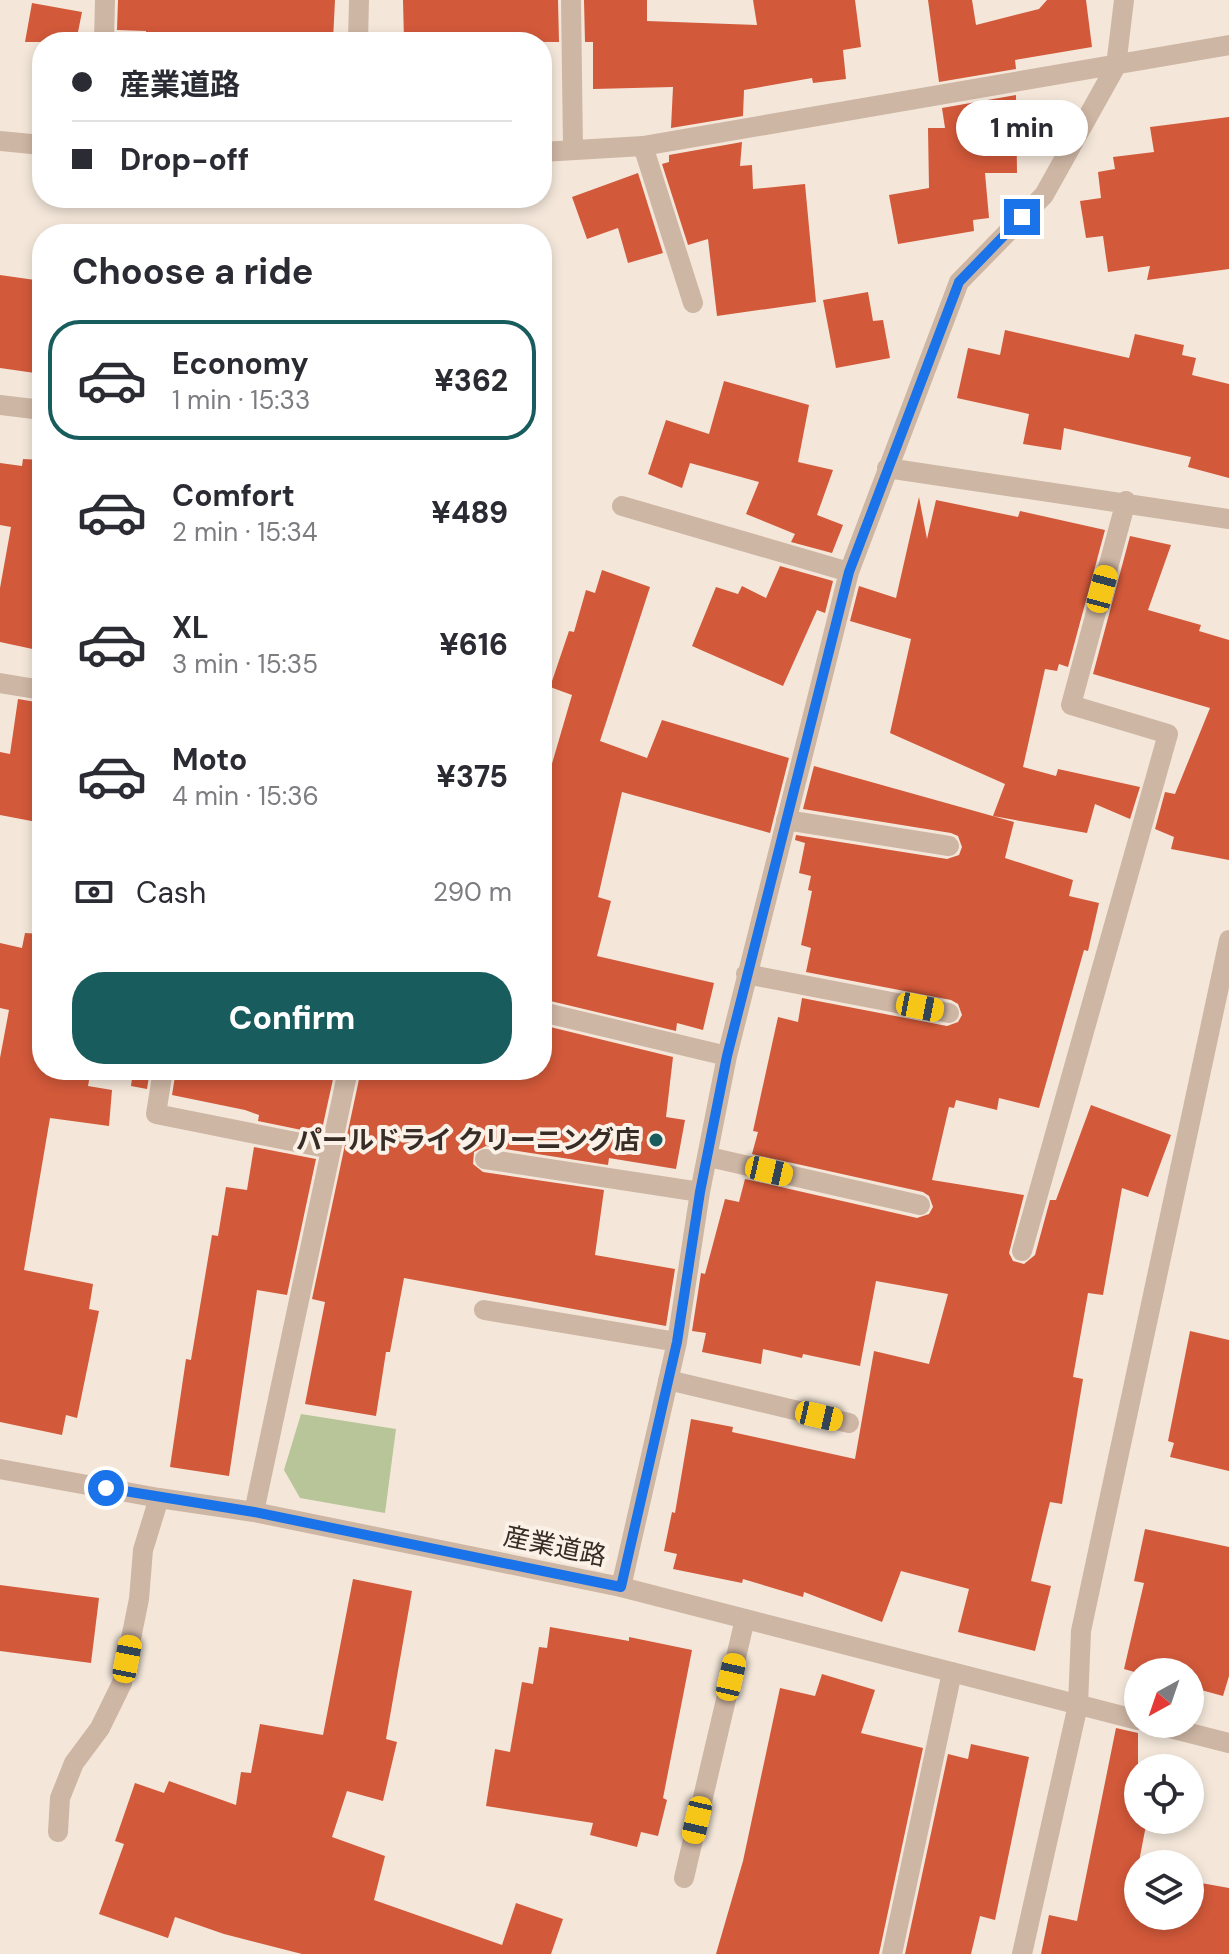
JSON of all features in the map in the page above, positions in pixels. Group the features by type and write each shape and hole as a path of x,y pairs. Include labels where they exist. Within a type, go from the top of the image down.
{"street":[{"path":"104,32 105,0"},
{"path":"358,32 359,0"},
{"path":"571,0 573,149"},
{"path":"621,1587 677,1342 700,1192 727,1056 849,572 959,282 1044,195 1116,66 1124,0"},
{"path":"552,151 643,146 1229,45"},
{"path":"0,141 32,144"},
{"path":"643,146 693,303"},
{"path":"0,405 32,409"},
{"path":"887,468 1126,501 1229,519"},
{"path":"1022,1251 1168,734 1071,705 1126,501"},
{"path":"622,506 849,572"},
{"path":"0,683 32,688"},
{"path":"786,820 949,846"},
{"path":"1022,1954 1078,1705 1081,1631 1229,940"},
{"path":"746,974 949,1013"},
{"path":"552,1014 727,1056"},
{"path":"161,1080 156,1114 331,1149"},
{"path":"254,1512 346,1080"},
{"path":"709,1157 920,1205"},
{"path":"485,1159 700,1192"},
{"path":"484,1310 677,1342"},
{"path":"668,1380 849,1423"},
{"name":"産業道路","path":"0,1469 254,1512 621,1587 1124,1716"},
{"path":"58,1832 60,1798 74,1763 100,1728 122,1683 139,1599 143,1550 159,1498"},
{"path":"684,1878 745,1619"},
{"path":"892,1954 952,1672"},
{"path":"1204,1737 1229,1743"}],"green space":[{"path":"301,1414 396,1429 385,1513 300,1498 284,1470"}],"building":[{"path":"118,0 335,0 333,32 117,30"},
{"path":"403,0 558,0 559,42 552,42 552,32 404,32"},
{"path":"584,0 647,0 647,21 757,25 753,0 855,0 861,47 843,50 846,79 813,83 812,78 744,90 743,116 671,128 673,87 593,89 593,42 585,42"},
{"path":"928,0 972,0 976,25 1039,9 1047,0 1086,0 1092,47 1015,60 1016,69 939,82"},
{"path":"32,3 82,12 78,32 32,32 32,42 25,42"},
{"path":"1016,95 1017,173 985,173 989,218 973,220 974,231 898,244 889,195 929,188 928,128 945,128 942,108"},
{"path":"1229,117 1229,269 1147,280 1150,266 1108,272 1103,236 1086,238 1080,201 1101,198 1098,172 1115,169 1113,157 1154,152 1150,127"},
{"path":"742,142 740,166 752,165 753,189 805,184 816,302 717,316 708,239 688,245 662,164 669,162 669,155"},
{"path":"638,173 663,253 628,263 618,228 587,239 572,197"},
{"path":"0,275 32,280 32,373 0,368"},
{"path":"868,292 873,321 883,320 890,358 836,368 823,300"},
{"path":"1005,330 1129,358 1135,334 1184,345 1182,355 1196,358 1192,375 1229,384 1229,478 1188,467 1191,457 1064,428 1061,450 1023,444 1029,414 957,398 968,348 1000,355"},
{"path":"724,381 809,405 798,462 833,470 817,515 843,525 832,553 791,542 795,534 746,514 759,482 690,463 682,488 648,474 666,420 709,434"},
{"path":"23,459 32,459 32,649 0,642 0,588 11,527 0,525 0,463 22,466"},
{"path":"919,497 927,539 936,500 1018,517 1020,511 1105,530 1068,667 1059,664 1057,671 1045,669 1023,767 1056,776 1058,769 1140,787 1130,819 1095,804 1087,833 993,816 1005,784 890,733 911,639 850,621 859,586 896,598"},
{"path":"1130,536 1171,545 1148,610 1201,625 1199,631 1229,640 1229,860 1171,849 1174,837 1155,829 1165,792 1175,794 1210,708 1093,674"},
{"path":"780,566 833,581 825,613 817,610 783,686 692,646 716,587 738,594 742,586 766,598"},
{"path":"602,570 650,587 600,741 647,758 662,720 789,758 770,833 622,792 598,897 611,901 597,956 714,983 703,1030 677,1023 676,1031 552,1001 552,764 572,695 552,688 552,681 569,631 574,632 586,590 595,593"},
{"path":"18,699 32,701 32,821 0,815 0,752 10,754"},
{"path":"814,766 1014,822 1005,858 1073,880 1069,896 1099,903 1088,951 1084,950 1039,1108 999,1098 997,1110 956,1100 954,1108 949,1107 932,1180 1024,1195 1009,1253 1013,1261 1024,1264 1035,1255 1050,1200 1056,1200 1091,1105 1171,1135 1148,1197 1122,1188 1103,1295 1088,1293 1073,1377 1083,1379 1062,1504 1050,1502 1031,1581 1051,1586 1035,1651 958,1632 969,1589 901,1571 882,1622 804,1592 803,1597 743,1579 742,1583 673,1569 677,1554 664,1551 672,1512 675,1513 691,1419 733,1427 732,1432 855,1459 874,1351 929,1364 948,1294 876,1281 860,1366 763,1349 761,1364 702,1352 706,1333 692,1331 701,1273 705,1274 725,1199 739,1202 745,1179 917,1218 929,1214 933,1207 929,1196 923,1192 752,1154 758,1132 753,1131 778,1017 798,1022 802,998 947,1026 958,1022 962,1015 958,1004 951,1000 806,972 811,948 801,945 812,891 808,890 811,876 799,873 805,843 795,840 796,835 947,859 959,855 962,847 958,836 951,833 803,809"},
{"path":"25,933 32,933 32,1080 89,1080 88,1086 112,1090 109,1126 50,1118 24,1270 93,1284 89,1309 99,1311 77,1418 66,1415 62,1435 0,1422 0,1058 9,1010 0,1008 0,943 22,948"},
{"path":"552,1027 673,1057 666,1117 685,1120 676,1169 609,1158 608,1165 486,1146 474,1152 473,1164 483,1172 604,1190 595,1255 675,1269 666,1326 404,1278 390,1352 386,1352 376,1416 305,1404 325,1302 312,1299 359,1080 552,1080"},
{"path":"132,1080 148,1080 147,1089 131,1086"},
{"path":"174,1080 333,1080 321,1134 258,1121 259,1115 245,1110 172,1095"},
{"path":"254,1147 316,1159 287,1295 257,1290 229,1476 170,1467 186,1359 191,1360 212,1235 218,1236 226,1187 247,1190"},
{"path":"1190,1331 1229,1340 1229,1471 1170,1457 1174,1443 1168,1441"},
{"path":"1145,1529 1229,1547 1229,1676 1223,1696 1204,1691 1204,1658 1127,1658 1144,1583 1134,1581"},
{"path":"353,1579 412,1591 386,1739 397,1742 383,1801 347,1791 332,1837 385,1856 374,1900 502,1945 516,1903 563,1919 551,1954 302,1954 224,1934 175,1917 168,1938 99,1914 124,1844 115,1841 135,1783 164,1793 169,1781 236,1805 241,1772 251,1773 260,1724 323,1735"},
{"path":"0,1585 99,1598 91,1663 0,1651"},
{"path":"550,1627 629,1641 629,1637 692,1650 658,1836 641,1832 637,1847 590,1835 593,1823 486,1806 495,1749 510,1752 522,1682 533,1684 539,1647 547,1648"},
{"path":"822,1674 875,1690 861,1733 923,1748 879,1954 716,1954 743,1861 780,1688 815,1696"},
{"path":"1116,1728 1124,1730 1124,1738 1138,1738 1138,1754 1124,1754 1124,1834 1144,1834 1141,1850 1124,1850 1124,1930 1204,1930 1204,1884 1229,1888 1229,1954 1041,1954 1049,1915 1077,1921"},
{"path":"971,1744 1029,1757 995,1920 980,1916 971,1954 905,1954 948,1754 968,1759"}],"place":[{"name":"パールドライ クリーニング店","path":"656,1140"}],"route":[{"path":"106,1488 254,1512 621,1587 677,1342 700,1192 727,1056 849,572 959,282 1022,217"}]}
